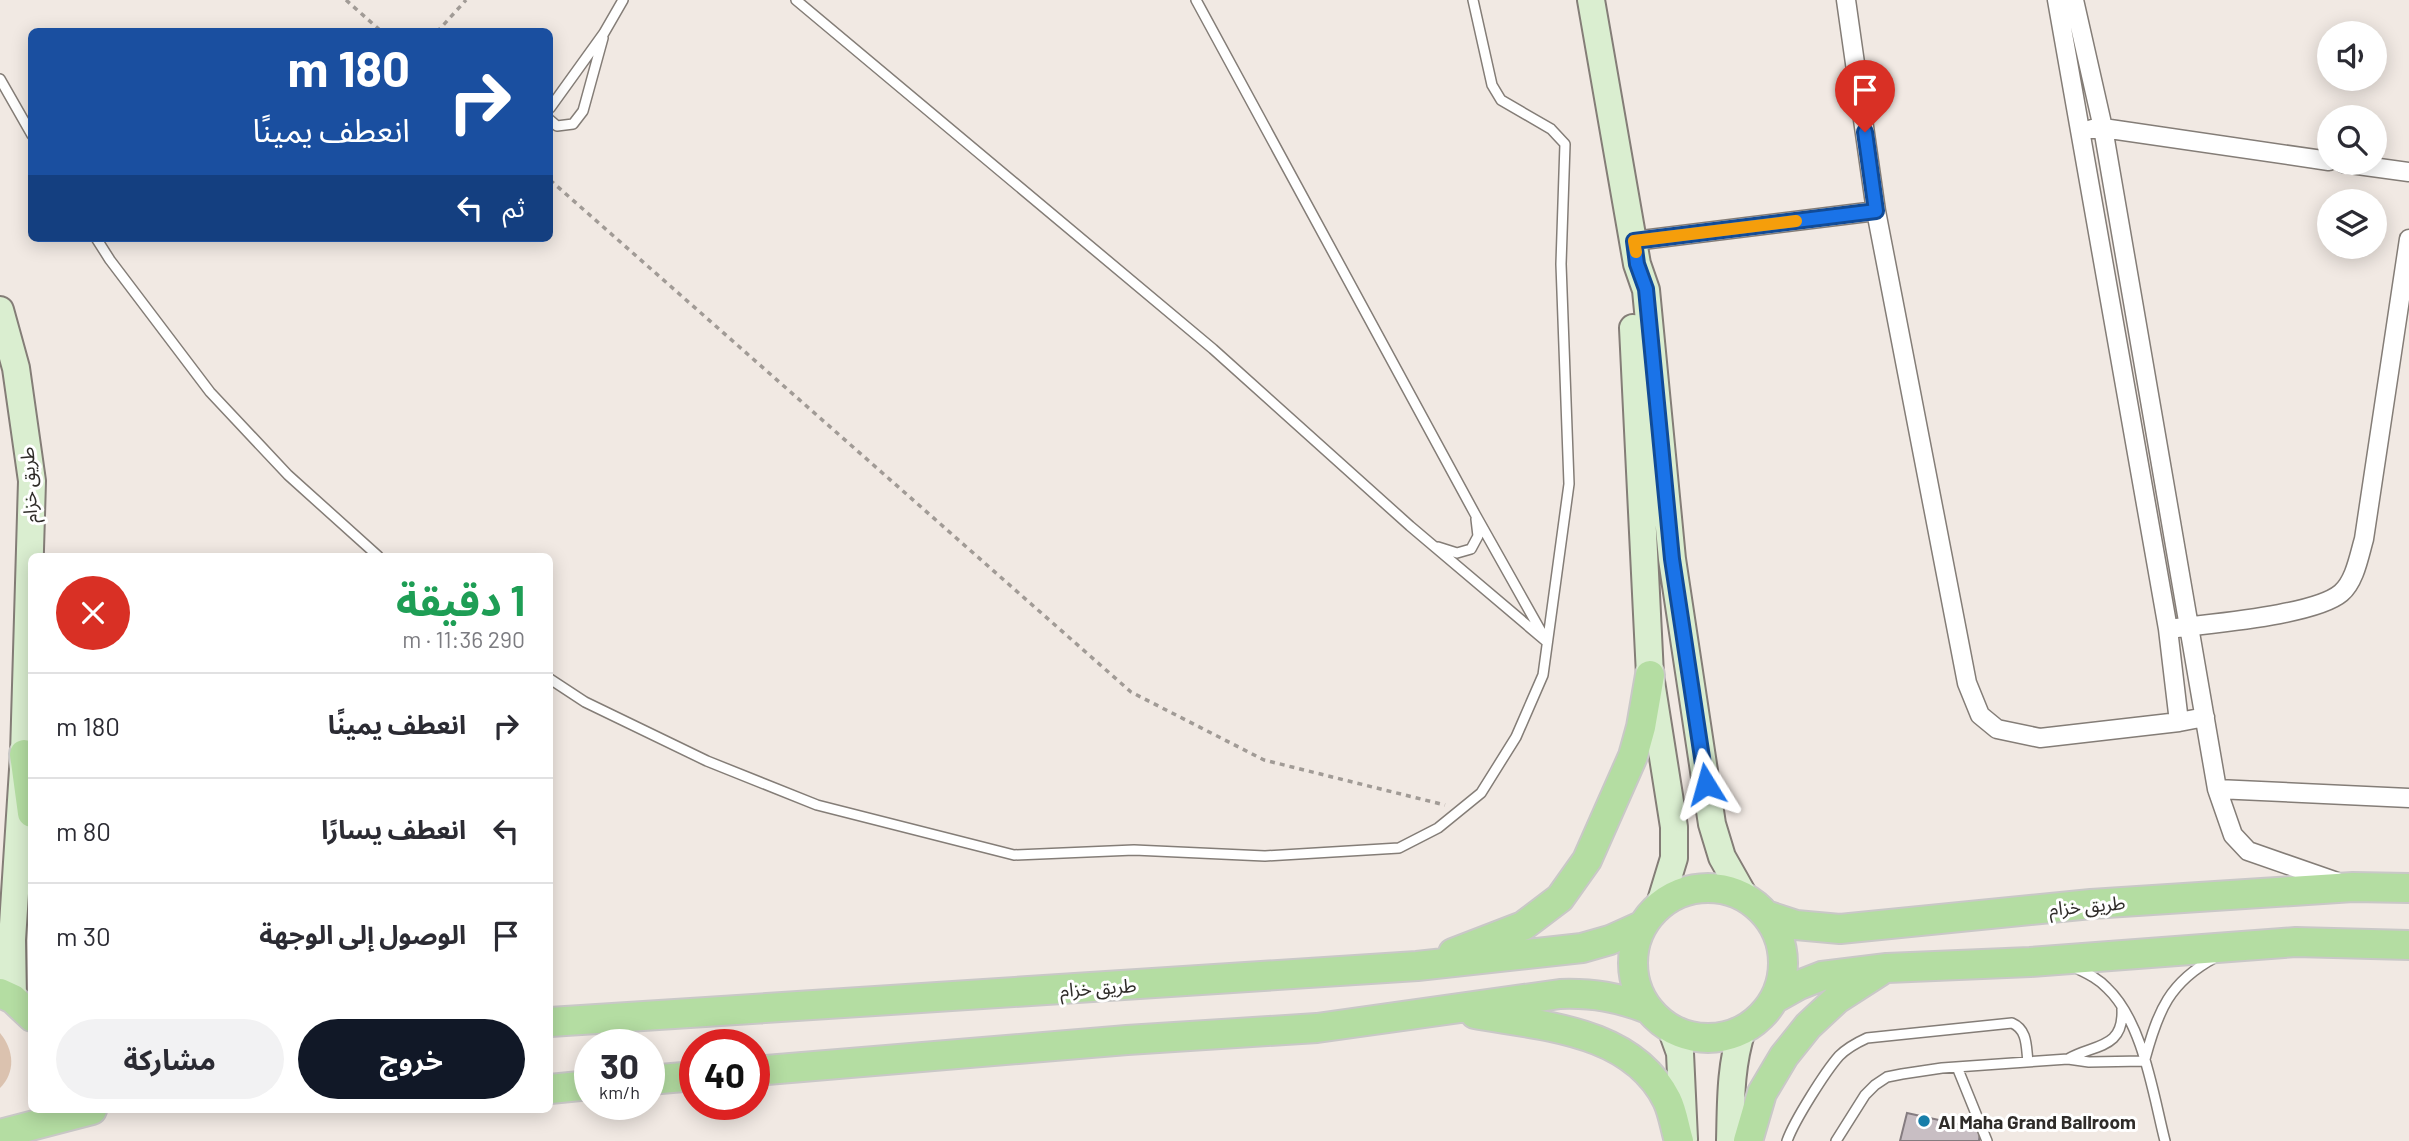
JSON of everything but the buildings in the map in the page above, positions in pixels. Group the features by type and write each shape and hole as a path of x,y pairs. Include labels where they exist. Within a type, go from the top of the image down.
{"main road":[{"path":"1417,966 1523,926 1560,898 1587,860 1633,757 1650,675"},
{"path":"24,754 28,784"},
{"name":"طريق خزام","path":"1766,915 1796,925 1840,929 2091,904 2353,887 2409,888"},
{"path":"770,1070 1127,1040 1317,1028 1444,1009 1587,993 1618,997 1648,1009 1671,1028 1694,1036 1718,1037 1742,1030 1760,1017 1774,999 1783,971 1780,941 1766,915 1744,896 1716,888 1687,890 1660,904 1642,926 1633,954 1635,983 1648,1009"},
{"name":"طريق خزام","path":"553,1022 1417,966 1582,948 1610,940 1642,926"},
{"path":"1774,999 1822,976 1887,968 2030,962 2297,942 2409,945"},
{"path":"1748,1141 1762,1093 1784,1056 1800,1036 1837,999 1887,968"},
{"path":"1444,1009 1580,1034 1614,1047 1641,1063 1668,1100 1679,1141"},
{"path":"553,1089 574,1087"},
{"path":"0,1133 16,1124 28,1112"},
{"path":"0,1133 80,1113"}],"street":[{"path":"1591,0 1636,253 1646,289 1672,559 1712,824 1722,857 1744,896"},
{"path":"1846,0 1876,211 1967,683 1980,715 1997,729 2040,738 2205,717"},
{"path":"2057,0 2168,629 2179,722"},
{"path":"2074,0 2103,128 2217,789 2233,835 2249,851 2353,887"},
{"path":"2081,130 2103,128 2317,159"},
{"path":"2387,169 2409,172"},
{"path":"1636,253 1876,211"},
{"path":"2168,629 2319,606 2342,592 2355,570 2364,539 2409,239"},
{"path":"1636,253 1631,288 1650,675 1674,827 1674,858 1660,904"},
{"name":"طريق خزام","path":"0,310 16,368 32,481 30,553"},
{"name":"طريق خزام","path":"20,1007 12,940 24,754 28,618"},
{"path":"2217,789 2409,798"},
{"path":"1671,1028 1680,1053 1685,1141"},
{"path":"1730,1141 1731,1078 1734,1054 1742,1030"}],"lane":[{"path":"553,104 604,33 623,0"},
{"path":"796,0 1213,349 1434,546 1547,642"},
{"path":"1196,0 1547,642"},
{"path":"553,681 585,702 707,761 817,804 1014,856 1134,850 1265,856 1399,848 1438,828 1480,793 1516,737 1543,676 1569,484 1561,264 1564,144 1551,129 1501,100 1492,85 1473,0"},
{"path":"553,123 557,127 573,124 583,111 604,33"},
{"path":"0,79 28,128"},
{"path":"99,242 210,391 288,475 375,553"},
{"path":"1434,546 1457,553 1471,549 1478,537 1475,514"},
{"path":"2144,1060 2155,1021 2167,998 2198,968 2239,946"},
{"path":"2030,962 2071,966 2090,974 2106,986 2122,1007 2144,1060 2165,1141"},
{"path":"2068,1059 2110,1042 2121,1025 2122,1007"},
{"path":"1787,1141 1834,1063 1847,1049 1867,1038 2012,1023 2021,1027 2024,1032 2028,1062"},
{"path":"1836,1141 1865,1095 1881,1081 1902,1074 2068,1059 2090,1062 2144,1060"},
{"path":"1957,1067 1987,1141"}],"path":[{"path":"346,0 378,28"},
{"path":"441,28 466,0"},
{"path":"553,183 1131,692 1264,760 1461,809"}],"shaded area":[{"path":"0,1033 8,1047 11,1068 0,1088"}],"slow traffic":[{"path":"1636,252 1634,241 1796,221"}],"place":[{"name":"Al Maha Grand Ballroom","path":"1924,1121"}],"route":[{"path":"1706,784 1672,559 1646,289 1637,264 1634,241 1876,211 1865,132"}]}
